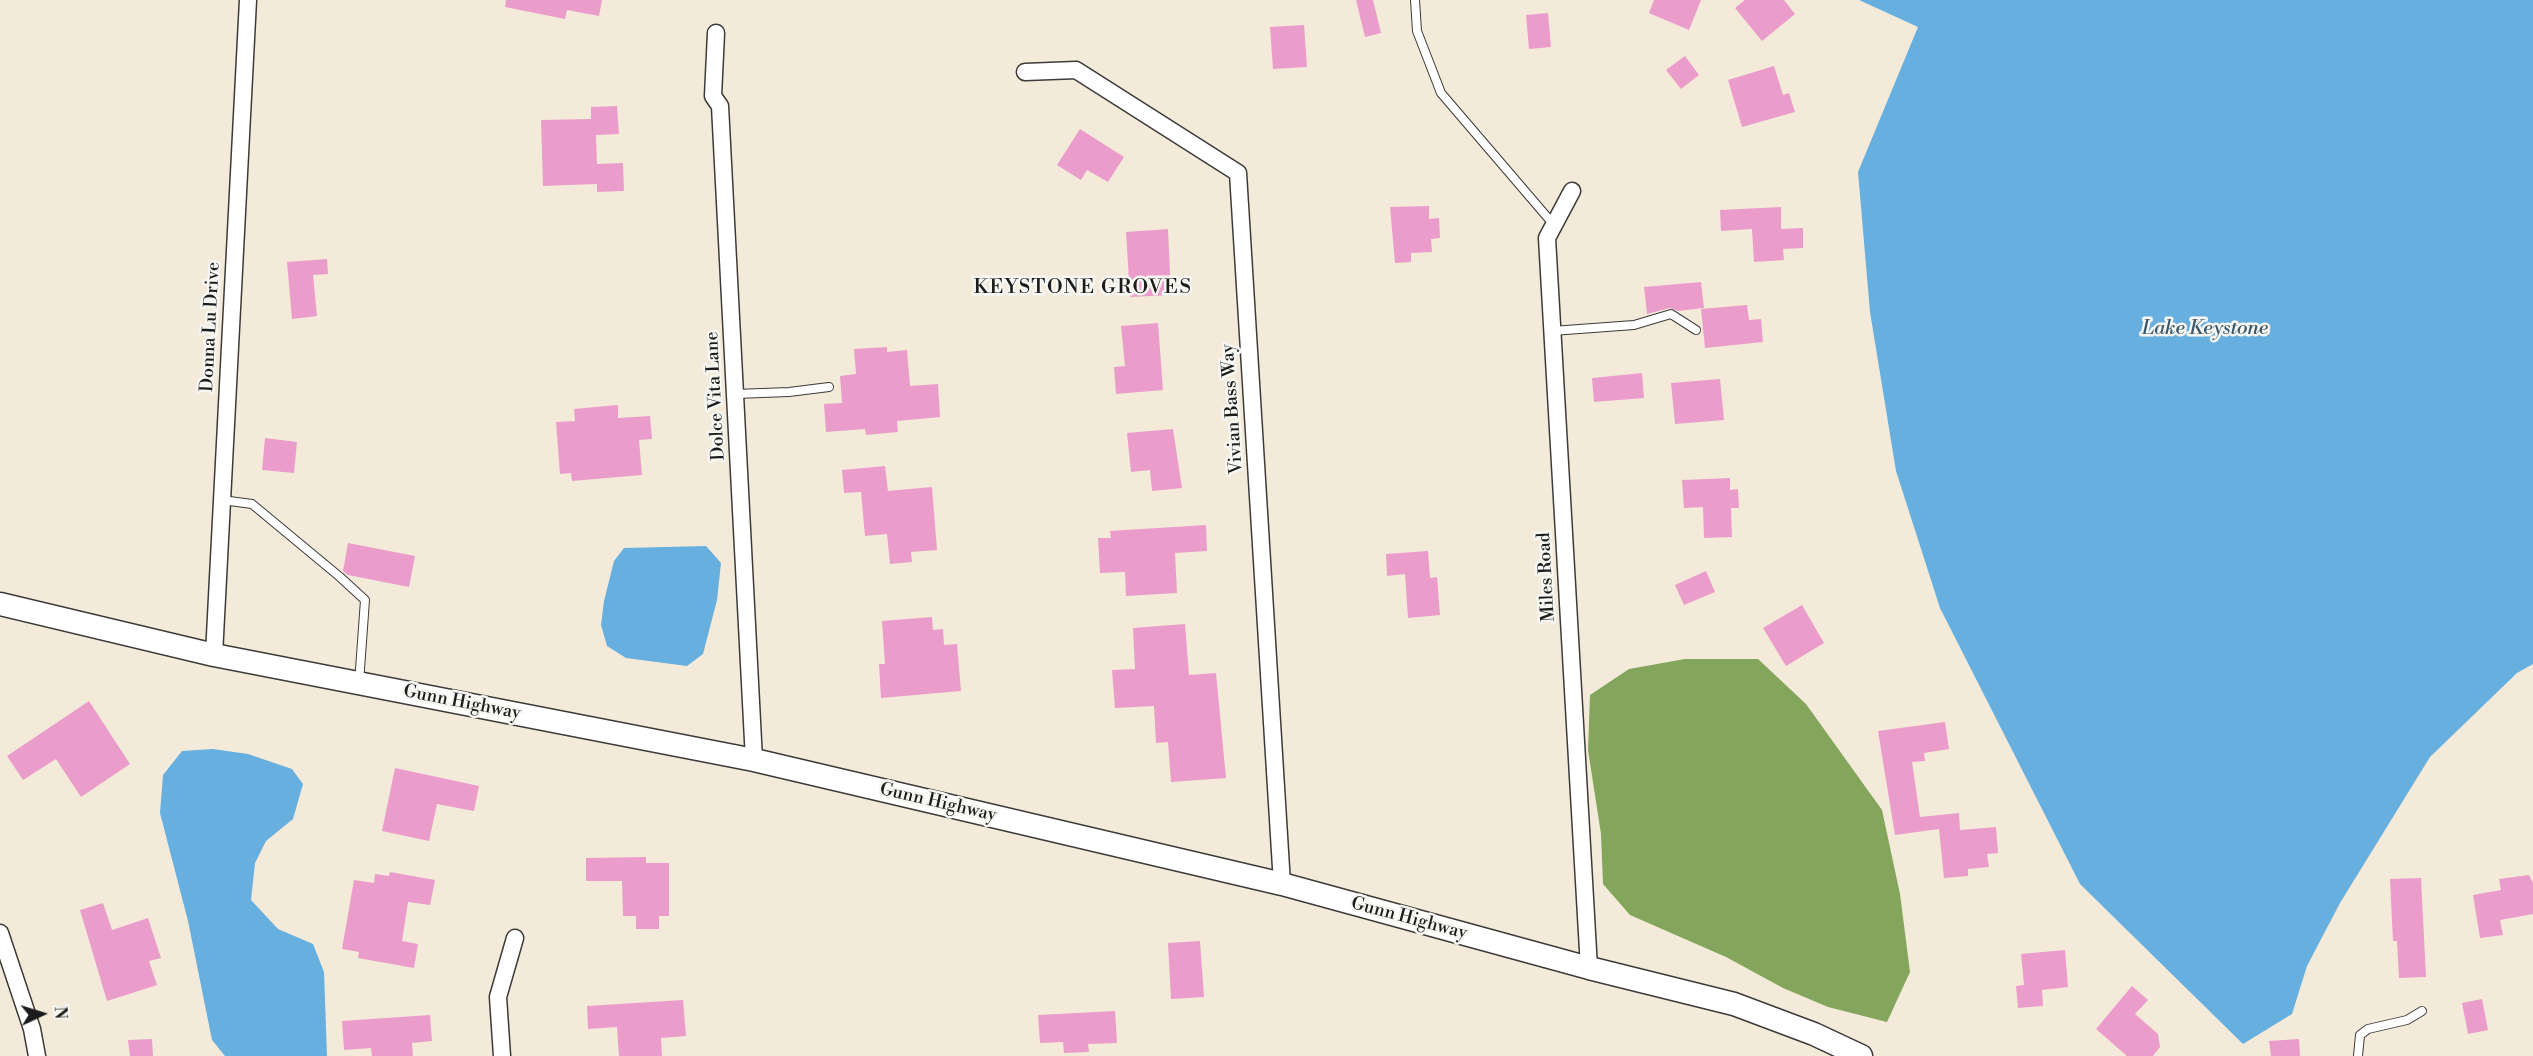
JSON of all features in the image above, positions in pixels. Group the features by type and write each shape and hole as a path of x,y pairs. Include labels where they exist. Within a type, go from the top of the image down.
{"main road":[{"name":"Gunn Highway","path":"0,604 214,655 754,760 1282,884 1589,968 1734,1004 1814,1034 1861,1056"}],"street":[{"name":"Donna Lu Drive","path":"214,655 248,0"},
{"name":"Dolce Vita Lane","path":"716,33 713,96 720,106 754,760"},
{"name":"Vivian Bass Way","path":"1025,72 1076,70 1238,173 1282,884"},
{"name":"Miles Road","path":"1572,190 1547,238 1589,968"},
{"path":"0,933 32,1029 37,1056"},
{"path":"502,1056 498,997 514,938"}],"lane":[{"path":"1415,0 1417,31 1441,93 1554,226"},
{"path":"1552,331 1634,325 1671,314 1696,330"},
{"path":"735,394 789,392 829,387"},
{"path":"222,500 252,504 365,600 359,684"},
{"path":"2358,1056 2360,1035 2368,1029 2407,1020 2422,1011"}],"green space":[{"path":"1685,659 1758,659 1806,704 1882,810 1900,894 1910,972 1887,1022 1828,1007 1783,988 1726,957 1630,915 1603,884 1601,834 1588,750 1590,695 1629,669"}],"water":[{"name":"Lake Keystone","path":"1859,0 2533,0 2533,664 2517,673 2430,757 2340,903 2307,966 2292,1014 2243,1044 2080,884 1940,608 1896,471 1870,312 1858,172 1918,27"},
{"path":"706,546 721,563 717,600 703,654 687,666 626,658 607,646 601,625 604,601 614,561 624,548"},
{"path":"213,749 248,754 292,769 303,784 293,819 266,841 255,863 251,900 278,929 313,944 324,972 327,1056 225,1056 212,1040 188,921 160,813 163,775 182,751"}],"building":[{"path":"506,0 602,0 599,16 567,10 565,19 505,7"},
{"path":"1356,0 1373,0 1381,33 1365,37"},
{"path":"1654,0 1701,0 1689,30 1649,13"},
{"path":"1745,0 1784,0 1795,14 1762,41 1735,8"},
{"path":"1548,13 1551,47 1529,49 1526,15"},
{"path":"1304,25 1307,67 1273,69 1270,27"},
{"path":"1685,56 1699,75 1681,89 1666,70"},
{"path":"1774,66 1783,95 1789,93 1795,112 1742,127 1728,80"},
{"path":"617,106 619,134 596,135 597,164 623,163 624,191 597,192 597,184 543,186 541,120 591,119 591,107"},
{"path":"1080,129 1124,157 1108,182 1087,170 1081,180 1057,165"},
{"path":"1429,206 1429,219 1439,218 1440,238 1431,239 1432,252 1411,253 1411,262 1395,263 1390,207"},
{"path":"1781,207 1781,229 1803,228 1803,248 1783,249 1784,260 1754,262 1752,229 1721,231 1720,210"},
{"path":"1168,229 1171,295 1130,297 1126,232"},
{"path":"327,259 328,274 313,275 317,316 292,319 287,262"},
{"path":"1701,282 1704,308 1678,311 1670,308 1647,314 1644,287"},
{"path":"1747,305 1749,320 1761,319 1763,342 1705,348 1701,309"},
{"path":"1158,323 1163,390 1116,394 1114,367 1125,366 1121,326"},
{"path":"887,347 887,352 907,350 910,386 938,384 940,417 897,421 898,432 866,435 865,429 826,432 824,404 842,403 840,376 856,374 854,349"},
{"path":"1642,373 1644,398 1594,402 1592,378"},
{"path":"1720,379 1724,420 1675,424 1671,383"},
{"path":"618,405 618,418 650,416 652,439 639,440 642,475 572,481 571,473 560,474 556,422 575,421 574,409"},
{"path":"1173,429 1182,488 1152,491 1150,470 1131,472 1127,433"},
{"path":"265,438 297,442 294,473 262,470"},
{"path":"885,466 888,491 932,487 937,550 911,552 912,562 890,564 887,534 865,536 861,492 844,493 842,470"},
{"path":"1730,478 1730,490 1738,489 1739,508 1731,508 1732,537 1704,538 1703,507 1684,508 1682,480"},
{"path":"1206,525 1207,551 1175,553 1177,593 1126,596 1125,572 1100,573 1098,538 1111,538 1110,531"},
{"path":"348,543 415,556 409,587 348,575 343,571"},
{"path":"1428,551 1430,578 1437,577 1440,615 1408,618 1405,574 1387,576 1386,554"},
{"path":"1706,571 1715,592 1684,605 1675,585"},
{"path":"1802,605 1824,643 1786,666 1763,628"},
{"path":"932,617 933,630 943,629 944,645 957,644 961,691 881,698 879,664 885,664 882,621"},
{"path":"1185,624 1189,675 1216,673 1226,778 1171,782 1168,742 1156,743 1154,706 1115,708 1112,670 1135,669 1133,628"},
{"path":"89,701 130,764 81,797 56,759 23,780 7,756"},
{"path":"1945,722 1949,749 1924,753 1925,761 1912,762 1920,817 1959,813 1960,830 1996,827 1998,853 1987,854 1989,867 1968,869 1968,876 1944,878 1939,829 1895,835 1878,731"},
{"path":"395,768 479,786 474,811 437,804 429,841 382,831"},
{"path":"646,857 646,863 669,863 669,916 659,916 659,929 636,929 636,916 623,916 622,881 586,881 586,858"},
{"path":"390,872 435,880 430,905 408,902 402,941 418,944 414,968 358,958 359,952 342,949 354,880 374,883 375,874 389,876"},
{"path":"2529,875 2533,883 2533,914 2500,920 2503,935 2480,938 2473,895 2501,890 2499,879"},
{"path":"2421,878 2426,977 2399,978 2397,941 2393,941 2390,879"},
{"path":"103,903 112,930 148,918 161,958 149,961 157,985 107,1001 80,910"},
{"path":"1200,941 1204,997 1171,999 1168,943"},
{"path":"2065,950 2068,987 2042,990 2043,1006 2018,1008 2016,986 2024,985 2021,954"},
{"path":"2132,986 2148,1000 2135,1014 2158,1034 2160,1047 2153,1056 2127,1056 2096,1029"},
{"path":"2482,999 2488,1030 2468,1034 2462,1003"},
{"path":"683,1000 686,1036 661,1038 662,1056 619,1056 617,1027 588,1029 587,1006"},
{"path":"1115,1011 1117,1043 1088,1044 1089,1052 1064,1053 1063,1042 1040,1043 1038,1015"},
{"path":"430,1015 432,1041 412,1043 413,1056 372,1056 371,1048 344,1050 342,1021"},
{"path":"152,1039 153,1056 130,1056 128,1040"},
{"path":"2299,1039 2300,1056 2271,1056 2269,1041"}],"district":[{"name":"KEYSTONE GROVES","path":"1083,288"}]}
